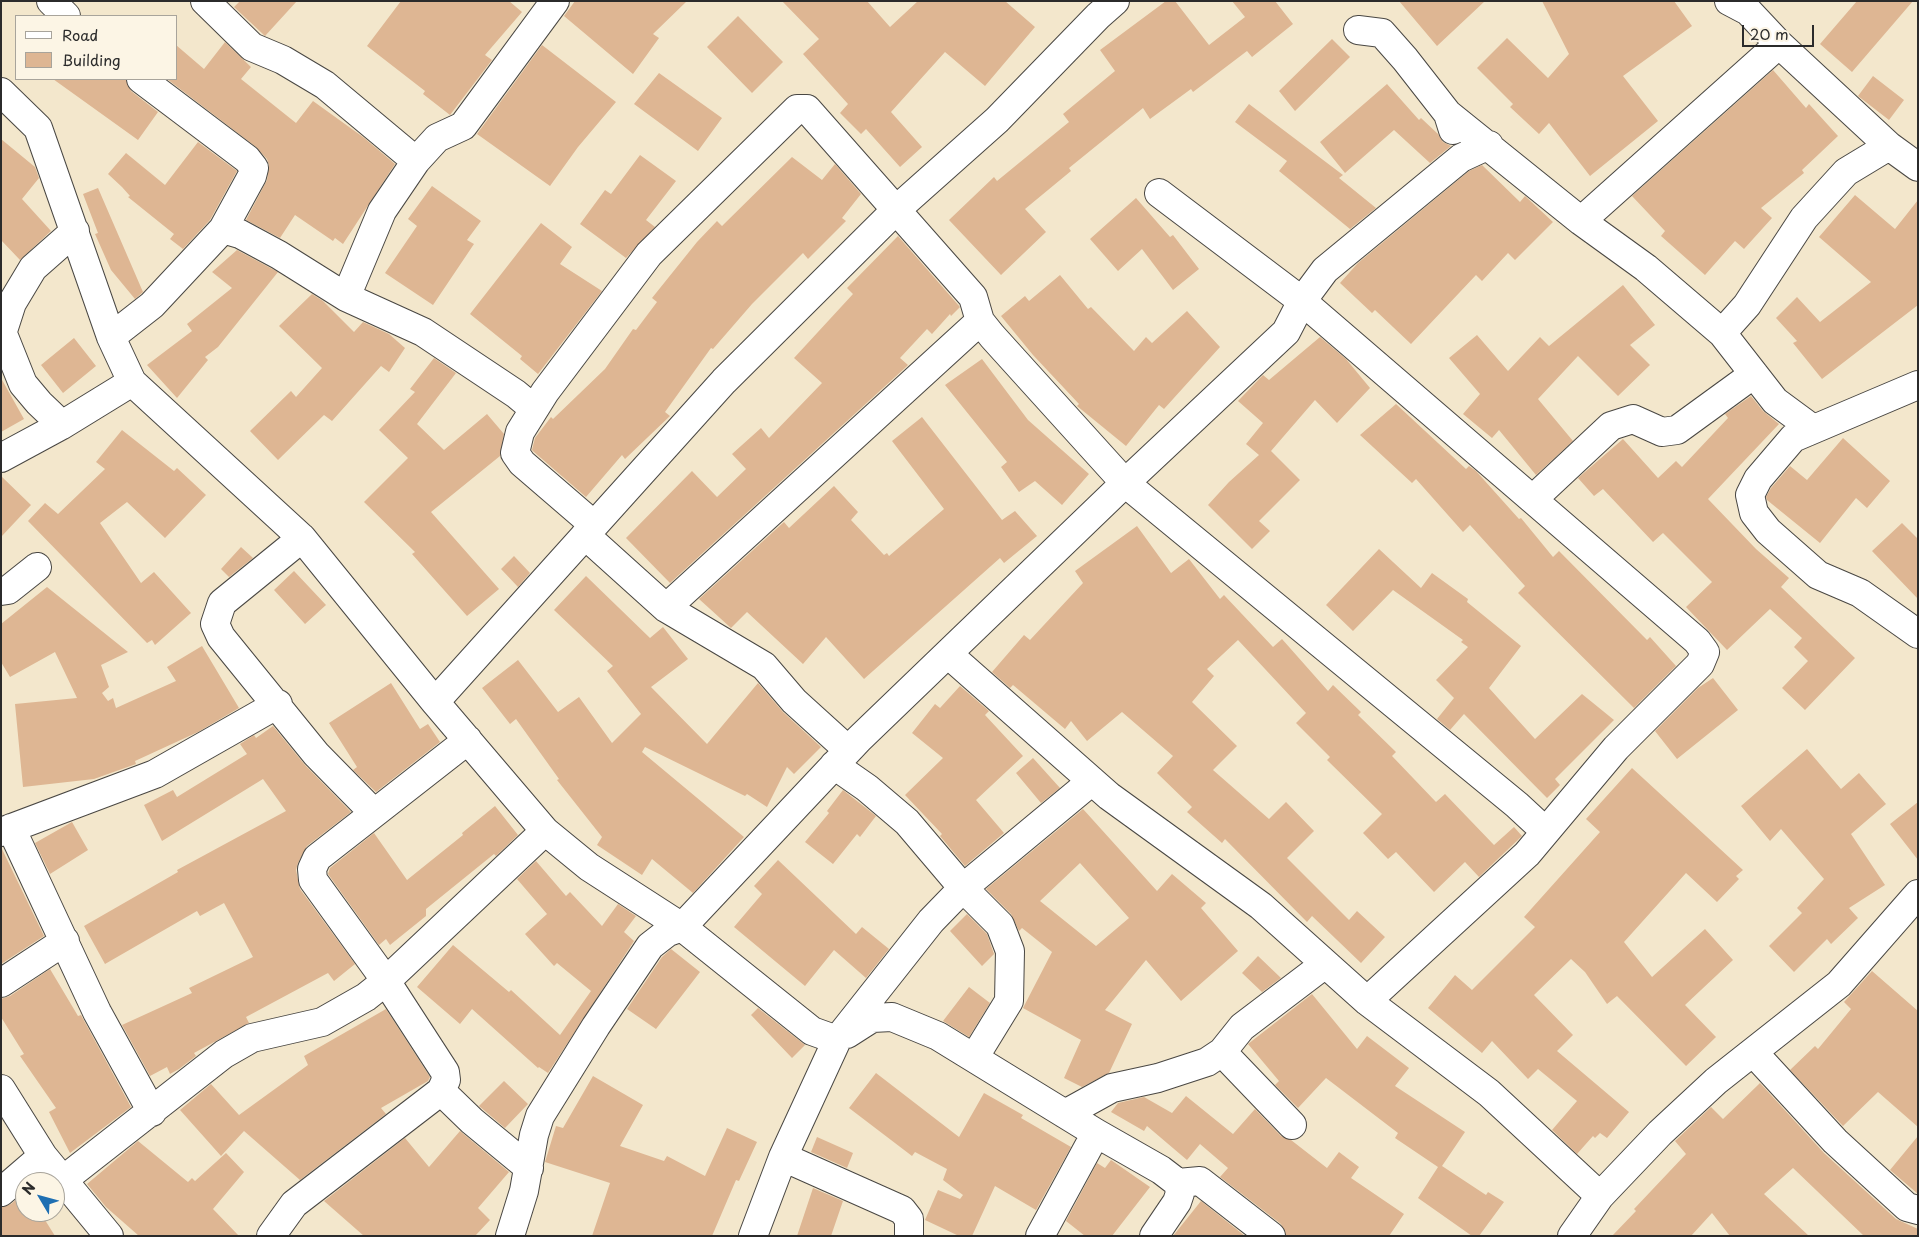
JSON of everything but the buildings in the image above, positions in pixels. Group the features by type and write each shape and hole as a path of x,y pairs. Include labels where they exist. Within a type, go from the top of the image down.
{"street":[{"path":"51,1 65,15"},
{"path":"205,1 252,47 283,60 325,85 416,161"},
{"path":"346,296 382,211 416,161 437,138 463,126 555,1"},
{"path":"435,702 724,381 897,209 997,120 1098,16 1115,1"},
{"path":"1744,4 1779,44 1889,146 1918,167"},
{"path":"1358,30 1382,33 1448,114 1489,145 1581,221 1646,268 1722,333 1775,400 1812,429"},
{"path":"1581,221 1779,44"},
{"path":"111,337 152,305 223,229 252,176 254,168 247,159 142,80"},
{"path":"1,92 38,128 111,337 132,382 302,538 435,702 546,831 589,867 682,927 812,1031 837,1040"},
{"path":"974,1058 1009,1001 1010,951 1000,925 963,888 907,822 867,788 764,666 666,608 522,463 515,453 520,432 534,409 649,254 796,110 806,109 815,117 897,209 973,297 980,321 1125,483 1517,805 1545,831"},
{"path":"1448,114 1461,158"},
{"path":"510,1236 529,1168 534,1135 540,1116 596,1026 650,946 668,932 682,927 841,758 1125,483 1286,332 1302,301 1325,270 1461,158 1489,145"},
{"path":"1722,333 1747,305 1804,218 1846,172 1889,146"},
{"path":"1159,193 1302,301 1697,640 1705,652 1700,664 1616,748 1527,854 1366,1001"},
{"path":"223,229 240,234 279,255 346,296 422,332 516,394 534,409"},
{"path":"62,425 39,403 23,384 2,336 12,303 33,268 75,231"},
{"path":"666,608 980,321"},
{"path":"1533,499 1611,426 1633,419 1662,432 1677,430 1754,374"},
{"path":"1,458 62,425 132,382"},
{"path":"1918,385 1793,438 1758,479 1750,496 1754,513 1768,531 1818,575 1860,593 1918,634"},
{"path":"302,538 222,603 216,624 221,637 278,704 316,754 374,813"},
{"path":"1,591 8,590 37,567"},
{"path":"948,654 1109,796 1261,906 1366,1001 1489,1093 1600,1196"},
{"path":"152,1112 97,1012 65,941 6,830 155,774 278,704"},
{"path":"271,1236 294,1204 441,1090 446,1080 445,1072 386,981 314,880 312,869 318,858 468,740"},
{"path":"753,1236 783,1157 837,1040 931,921 963,888 1092,781"},
{"path":"65,1178 152,1112 224,1054 252,1038 322,1022 366,997 386,981 546,831"},
{"path":"1572,1236 1600,1196 1660,1133 1716,1081 1839,984 1918,894"},
{"path":"1,983 65,941"},
{"path":"1065,1114 1112,1088 1158,1078 1207,1062 1222,1052 1242,1027 1325,964"},
{"path":"837,1040 872,1018 892,1017 938,1036 1178,1182 1200,1181 1271,1236"},
{"path":"1222,1052 1292,1125"},
{"path":"1753,1052 1835,1141 1907,1207 1918,1210"},
{"path":"1,1089 43,1156 56,1172"},
{"path":"441,1090 472,1121 529,1168"},
{"path":"1040,1236 1096,1133"},
{"path":"1,1192 43,1156"},
{"path":"783,1157 902,1210 909,1220 909,1236"},
{"path":"1154,1236 1177,1202 1180,1193 1178,1182"},
{"path":"65,1184 109,1236"}]}
